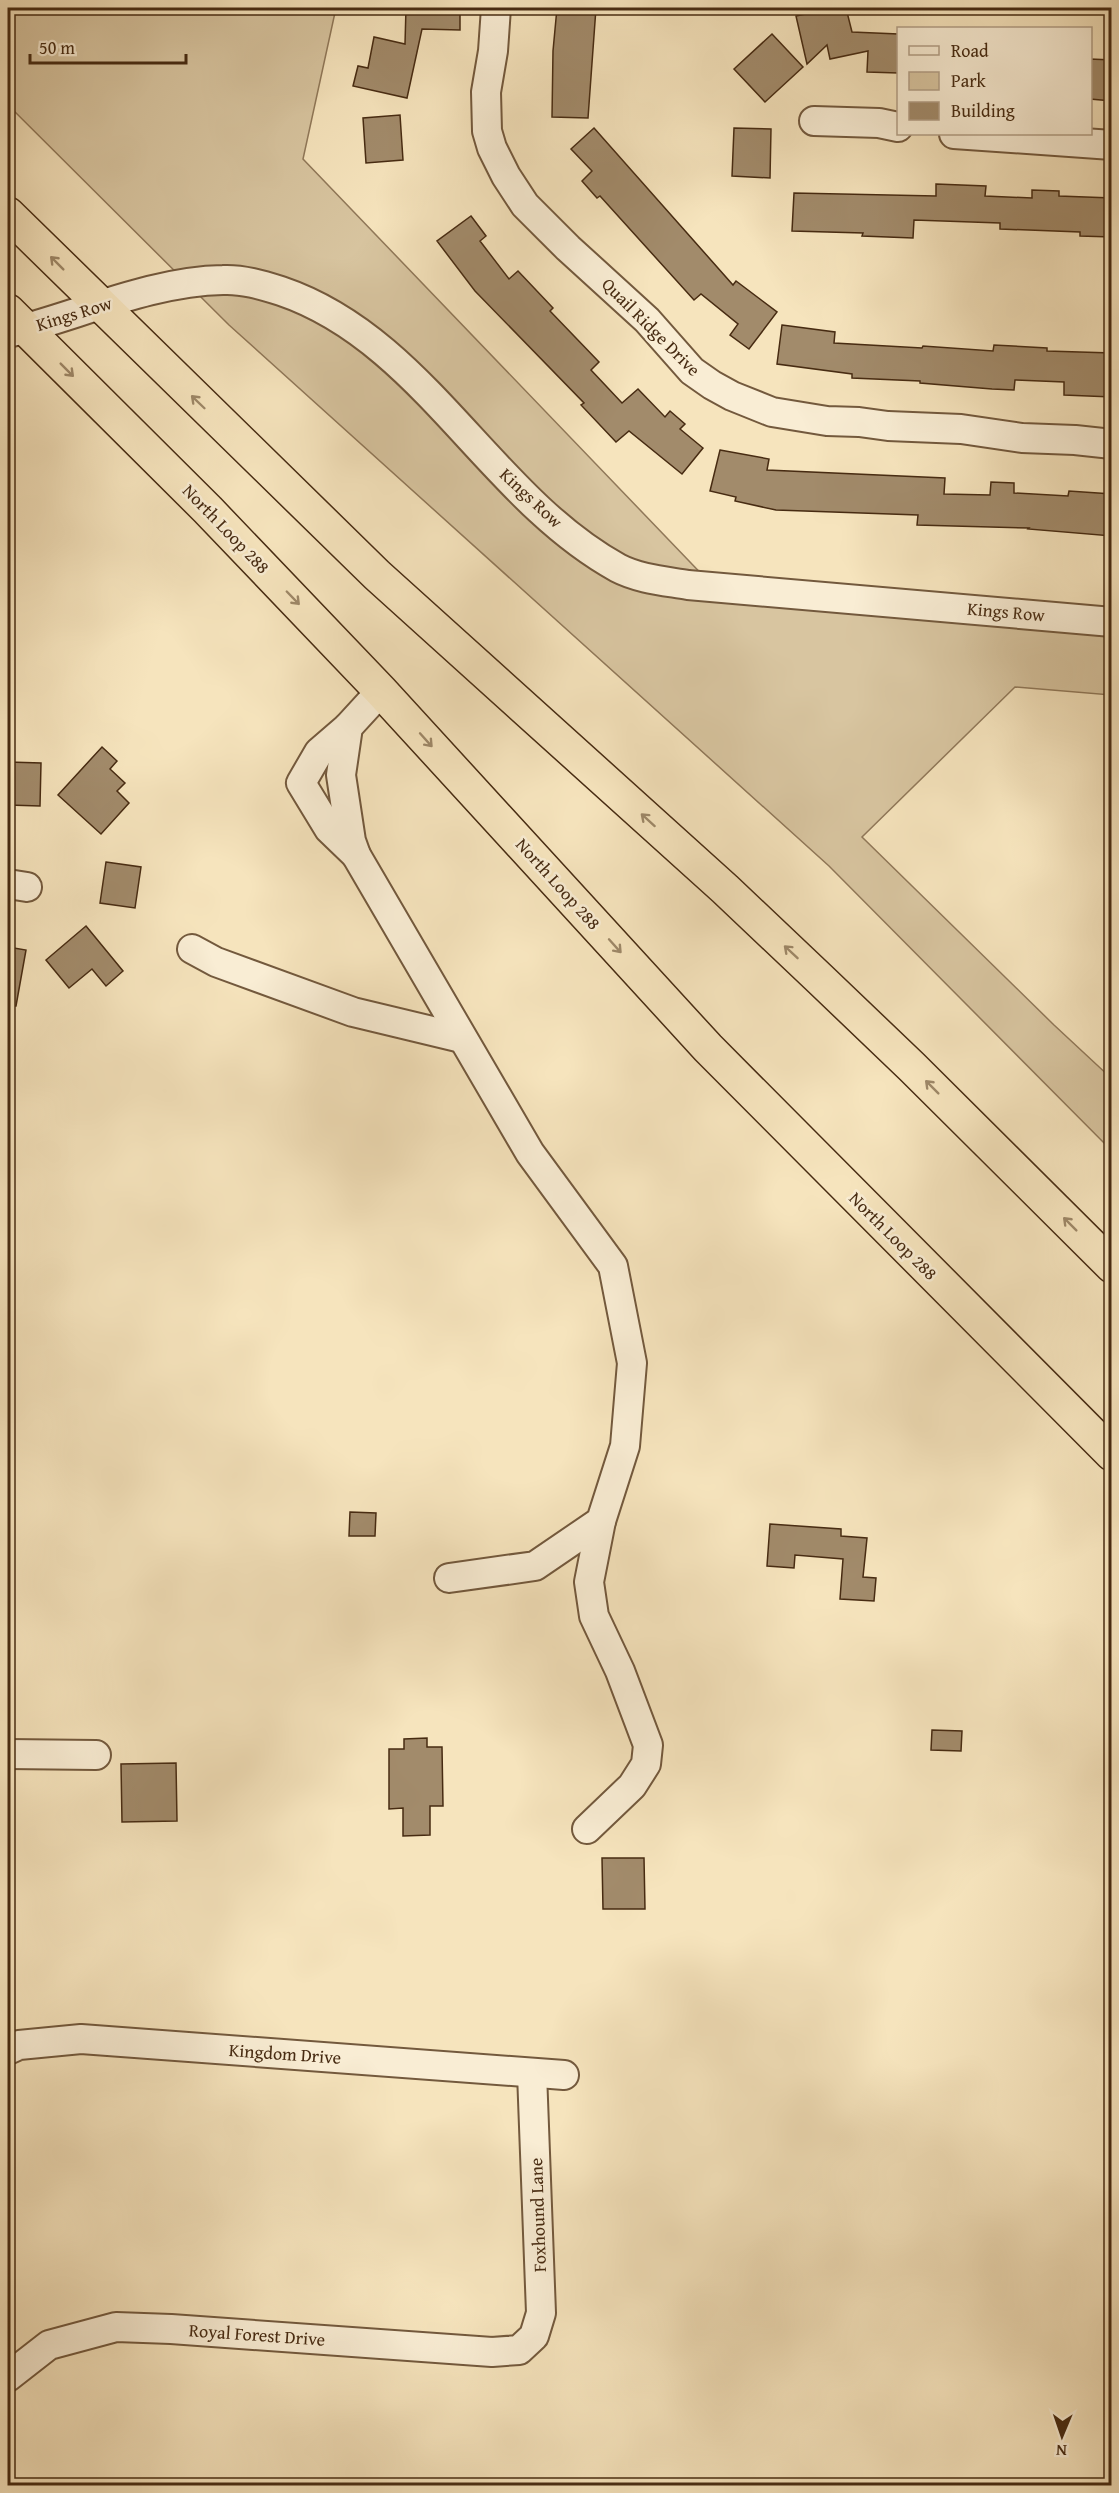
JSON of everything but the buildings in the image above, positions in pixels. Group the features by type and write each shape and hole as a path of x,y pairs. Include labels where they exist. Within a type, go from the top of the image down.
{"highway":[{"path":"8,214 377,575 820,979 1112,1266"},
{"name":"North Loop 288","path":"14,324 208,510 381,691 708,1048 1112,1454"}],"street":[{"name":"Quail Ridge Drive","path":"496,8 493,51 486,92 487,131 492,148 506,176 525,205 647,320 692,371 732,396 772,412 888,426 961,429 1022,438 1112,444"},
{"path":"814,121 879,123 897,127"},
{"path":"968,135 1112,145"},
{"name":"Kings Row","path":"14,324 194,282 224,280 249,282 272,288 320,307 378,346 543,511 578,541 619,568 639,576 688,585 1112,622"},
{"path":"356,855 329,829 301,783 320,752 348,727 381,691"},
{"path":"348,727 340,775 351,841 356,855 530,1153 613,1266 632,1363 625,1446 601,1521 589,1582 594,1616 620,1671 648,1745 646,1764 632,1786 587,1829"},
{"path":"192,949 216,962 353,1012 461,1038"},
{"path":"449,1578 535,1566 601,1521"},
{"path":"8,1754 96,1755"},
{"name":"Kingdom Drive","path":"8,2049 19,2045 81,2039 564,2075"},
{"name":"Foxhound Lane","path":"519,2350 534,2336 541,2313 532,2073"},
{"name":"Royal Forest Drive","path":"8,2377 49,2345 116,2327 171,2328 492,2352 519,2350"}],"green space":[{"path":"8,8 336,8 303,159 714,587 1111,622 1111,695 1015,687 862,837 1111,1078 1111,1150 829,866 229,325 8,105"}]}
